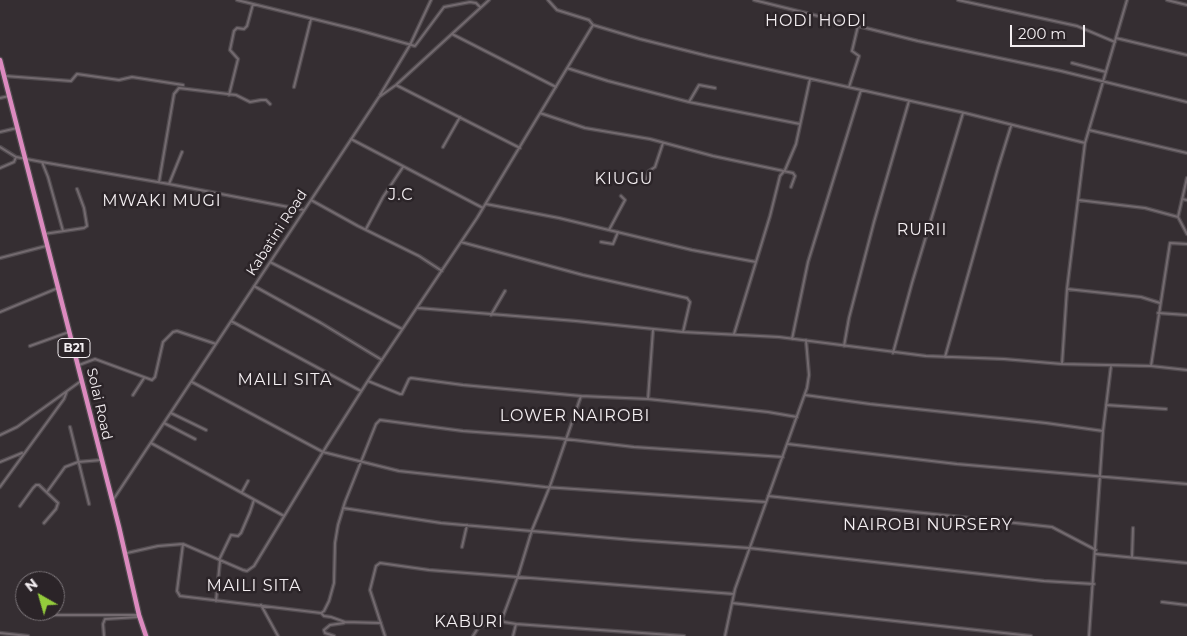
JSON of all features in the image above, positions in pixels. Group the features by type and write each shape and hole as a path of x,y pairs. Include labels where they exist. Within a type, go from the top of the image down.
{"highway":[{"name":"Solai Road","path":"0,61 70,332 139,616 146,636"}],"street":[{"path":"237,0 414,46 444,8 470,2 476,3 480,8"},
{"path":"379,97 410,45 431,0"},
{"name":"Kabatini Road","path":"112,502 379,97 396,85 489,0"},
{"path":"548,0 557,10 589,20 593,24 683,50 849,86 1085,143"},
{"path":"754,0 918,41 1187,102"},
{"path":"958,0 1087,29 1116,42"},
{"path":"1062,364 1067,289 1085,143 1127,0"},
{"path":"1167,0 1187,5"},
{"path":"229,95 238,59 230,50 234,31 237,28 244,29 247,26 252,4"},
{"path":"294,87 311,19"},
{"path":"125,554 158,546 183,544 243,570 251,570 361,391 486,204 593,24"},
{"path":"849,86 859,56 852,51 858,26"},
{"path":"452,34 556,87"},
{"path":"1116,38 1187,55"},
{"path":"1072,63 1106,72"},
{"path":"567,68 608,81 689,102 800,124"},
{"path":"5,76 71,81 77,74 119,80 132,78 183,85"},
{"path":"734,334 780,176 796,144 810,78"},
{"path":"396,85 520,148"},
{"path":"689,102 699,85 716,88"},
{"path":"159,182 174,94 179,88 241,97 250,102 266,100 270,104"},
{"path":"792,338 808,262 861,90"},
{"path":"0,98 9,96"},
{"path":"844,346 848,318 910,101"},
{"path":"540,113 585,128 636,137 794,174 791,187"},
{"path":"893,353 909,292 963,113"},
{"path":"443,147 460,117"},
{"path":"945,357 998,168 1012,126"},
{"path":"0,132 17,128"},
{"path":"1089,130 1187,153"},
{"path":"350,140 483,208"},
{"path":"646,184 649,171 655,166 663,143"},
{"path":"0,147 16,157 25,159 304,210"},
{"path":"169,184 182,152"},
{"path":"0,168 14,162 16,157"},
{"path":"42,162 48,177 62,231"},
{"path":"366,229 403,167"},
{"path":"1187,178 1178,217 1187,234"},
{"path":"44,234 87,226 84,208 77,189"},
{"path":"609,230 624,200 621,196"},
{"path":"1182,199 1187,200"},
{"path":"311,200 404,250 419,256 442,271"},
{"path":"1078,200 1137,207 1178,217"},
{"path":"486,204 559,218 692,250 756,262"},
{"path":"601,242 613,244 618,232"},
{"path":"462,242 575,273 687,298 690,302 683,332"},
{"path":"1151,366 1170,243 1187,244"},
{"path":"0,258 47,245"},
{"path":"270,262 402,329"},
{"path":"254,286 321,323 382,360"},
{"path":"0,312 58,288"},
{"path":"1067,289 1140,297 1160,303"},
{"path":"491,315 505,291"},
{"path":"417,308 576,321 653,330 792,338 893,353 1062,364 1151,366 1187,370"},
{"path":"1158,313 1187,314"},
{"path":"232,321 361,391"},
{"path":"648,399 653,330"},
{"path":"78,365 95,359 151,380 154,379 163,342 173,332 177,331 216,344"},
{"path":"30,346 70,332"},
{"path":"725,636 734,594 749,548 809,382 806,340"},
{"path":"1089,636 1103,431 1111,366"},
{"path":"133,395 144,378"},
{"path":"368,381 400,394 411,378 446,384 581,396 648,399 796,417"},
{"path":"0,435 17,427 81,381"},
{"path":"191,382 323,452 360,463 428,475 766,502"},
{"path":"0,487 64,399 67,390"},
{"path":"805,395 1103,431"},
{"path":"503,621 502,619 532,530 550,486 581,396"},
{"path":"1106,405 1166,410"},
{"path":"171,413 206,430"},
{"path":"321,613 329,601 334,583 336,543 343,508 376,424 380,420 463,431 634,447 783,457"},
{"path":"164,423 195,438"},
{"path":"70,427 90,504"},
{"path":"151,443 284,516"},
{"path":"788,444 922,461 1187,484"},
{"path":"0,462 24,452"},
{"path":"47,492 65,467 78,462 101,460"},
{"path":"242,492 248,481"},
{"path":"20,506 36,485 47,492 58,504 44,523"},
{"path":"768,496 1052,527 1096,550"},
{"path":"216,601 220,560 231,535 237,536 241,533 254,500"},
{"path":"343,508 467,525 749,548 1044,581 1094,584"},
{"path":"462,547 467,525"},
{"path":"1132,557 1133,528"},
{"path":"183,544 178,595 180,596 321,613 324,616 345,622"},
{"path":"1096,554 1187,564"},
{"path":"385,636 370,590 378,563 430,570 518,576 579,583 734,594"},
{"path":"1162,602 1187,605"},
{"path":"732,603 1031,636"},
{"path":"261,606 278,636"},
{"path":"65,615 139,616"},
{"path":"104,636 103,624 105,619 139,616"},
{"path":"473,636 478,628 503,621 516,624 640,635 684,636"},
{"path":"334,636 325,633 324,630 330,625 345,622 381,623"},
{"path":"513,636 516,624"},
{"path":"0,633 28,636"}],"district":[{"name":"HODI HODI","path":"816,21"},
{"name":"KIUGU","path":"624,179"},
{"name":"J.C","path":"401,195"},
{"name":"MWAKI MUGI","path":"162,201"},
{"name":"RURII","path":"922,230"},
{"name":"MAILI SITA","path":"285,380"},
{"name":"LOWER NAIROBI","path":"575,416"},
{"name":"NAIROBI NURSERY","path":"928,525"},
{"name":"MAILI SITA","path":"254,586"},
{"name":"KABURI","path":"469,622"}]}
